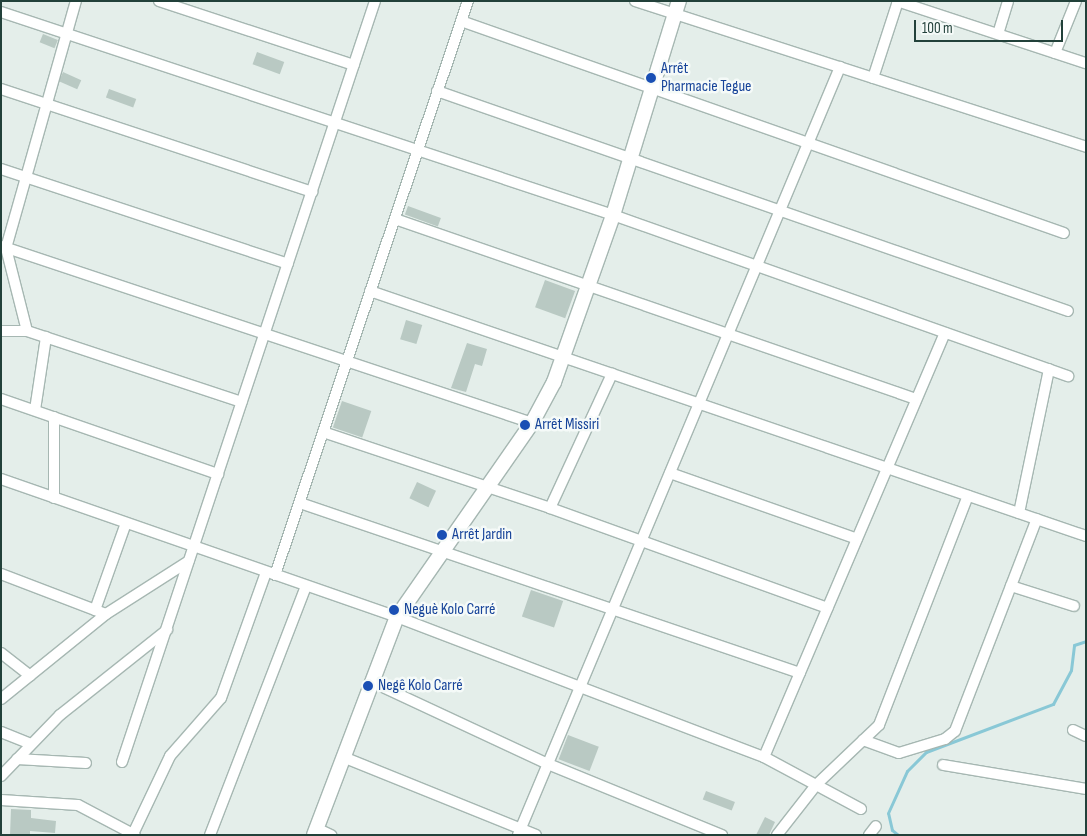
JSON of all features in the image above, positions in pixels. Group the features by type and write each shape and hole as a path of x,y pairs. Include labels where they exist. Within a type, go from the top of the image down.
{"street":[{"path":"27,331 4,247 76,1"},
{"path":"159,1 354,65"},
{"path":"122,762 375,1"},
{"path":"1,800 78,805 134,834 170,756 220,698 300,502 468,1"},
{"path":"636,1 678,8 840,67 1086,146"},
{"path":"873,78 898,1 1086,63"},
{"path":"998,34 1008,1"},
{"path":"1055,53 1076,1"},
{"path":"331,835 315,832 397,617 532,423 554,382 613,216 678,8"},
{"path":"1,12 613,216 1068,376"},
{"path":"461,21 1064,232"},
{"path":"520,832 840,67"},
{"path":"1,89 312,192"},
{"path":"438,91 1068,312"},
{"path":"1,169 288,264"},
{"path":"395,219 916,399"},
{"path":"4,247 532,423"},
{"path":"370,291 1086,536"},
{"path":"1,331 27,331 242,402"},
{"path":"764,757 945,333"},
{"path":"35,410 46,337"},
{"path":"1019,513 1049,370"},
{"path":"550,508 612,374"},
{"path":"1,399 218,474"},
{"path":"54,417 54,498"},
{"path":"323,432 550,508 828,608"},
{"path":"670,473 857,540"},
{"path":"1,479 397,617 764,757 861,809"},
{"path":"776,835 816,785 880,725 968,496"},
{"path":"300,502 800,672"},
{"path":"863,740 899,753 945,739 955,730 1038,519"},
{"path":"95,610 126,523"},
{"path":"1,699 106,614 189,561"},
{"path":"1,574 106,614"},
{"path":"210,835 306,586"},
{"path":"1011,586 1074,606"},
{"path":"1,776 60,715 167,629"},
{"path":"1,653 30,676"},
{"path":"372,682 548,764 722,835"},
{"path":"1073,730 1086,736"},
{"path":"1,732 31,744"},
{"path":"343,757 520,832 536,835"},
{"path":"16,759 86,763"},
{"path":"943,765 1086,789"},
{"path":"869,835 876,826"}],"building":[{"path":"43,34 58,40 54,48 40,42"},
{"path":"257,52 284,62 280,74 253,64"},
{"path":"63,72 81,80 77,89 59,81"},
{"path":"109,89 136,99 133,107 106,97"},
{"path":"408,206 441,218 438,226 405,214"},
{"path":"545,280 575,291 565,318 535,307"},
{"path":"406,320 422,325 416,344 400,339"},
{"path":"467,343 487,349 482,366 475,364 466,392 451,388"},
{"path":"342,401 371,411 362,438 333,427"},
{"path":"417,482 436,491 428,507 409,498"},
{"path":"531,590 563,601 554,628 522,616"},
{"path":"568,735 599,747 589,771 559,759"},
{"path":"706,791 735,802 732,811 703,799"},
{"path":"11,809 31,810 31,818 56,821 55,833 30,831 30,835 10,835"},
{"path":"765,817 775,822 769,835 756,835"}],"waterway":[{"path":"898,835 892,830 888,813 907,771 926,752 1053,704 1071,670 1074,645 1086,641"}],"place":[{"name":"Arrêt Pharmacie Tegue","path":"651,78"},
{"name":"Arrêt Missiri","path":"525,425"},
{"name":"Arrêt Jardin","path":"442,535"},
{"name":"Neguè Kolo Carré","path":"394,610"},
{"name":"Negê Kolo Carré","path":"368,686"}]}
